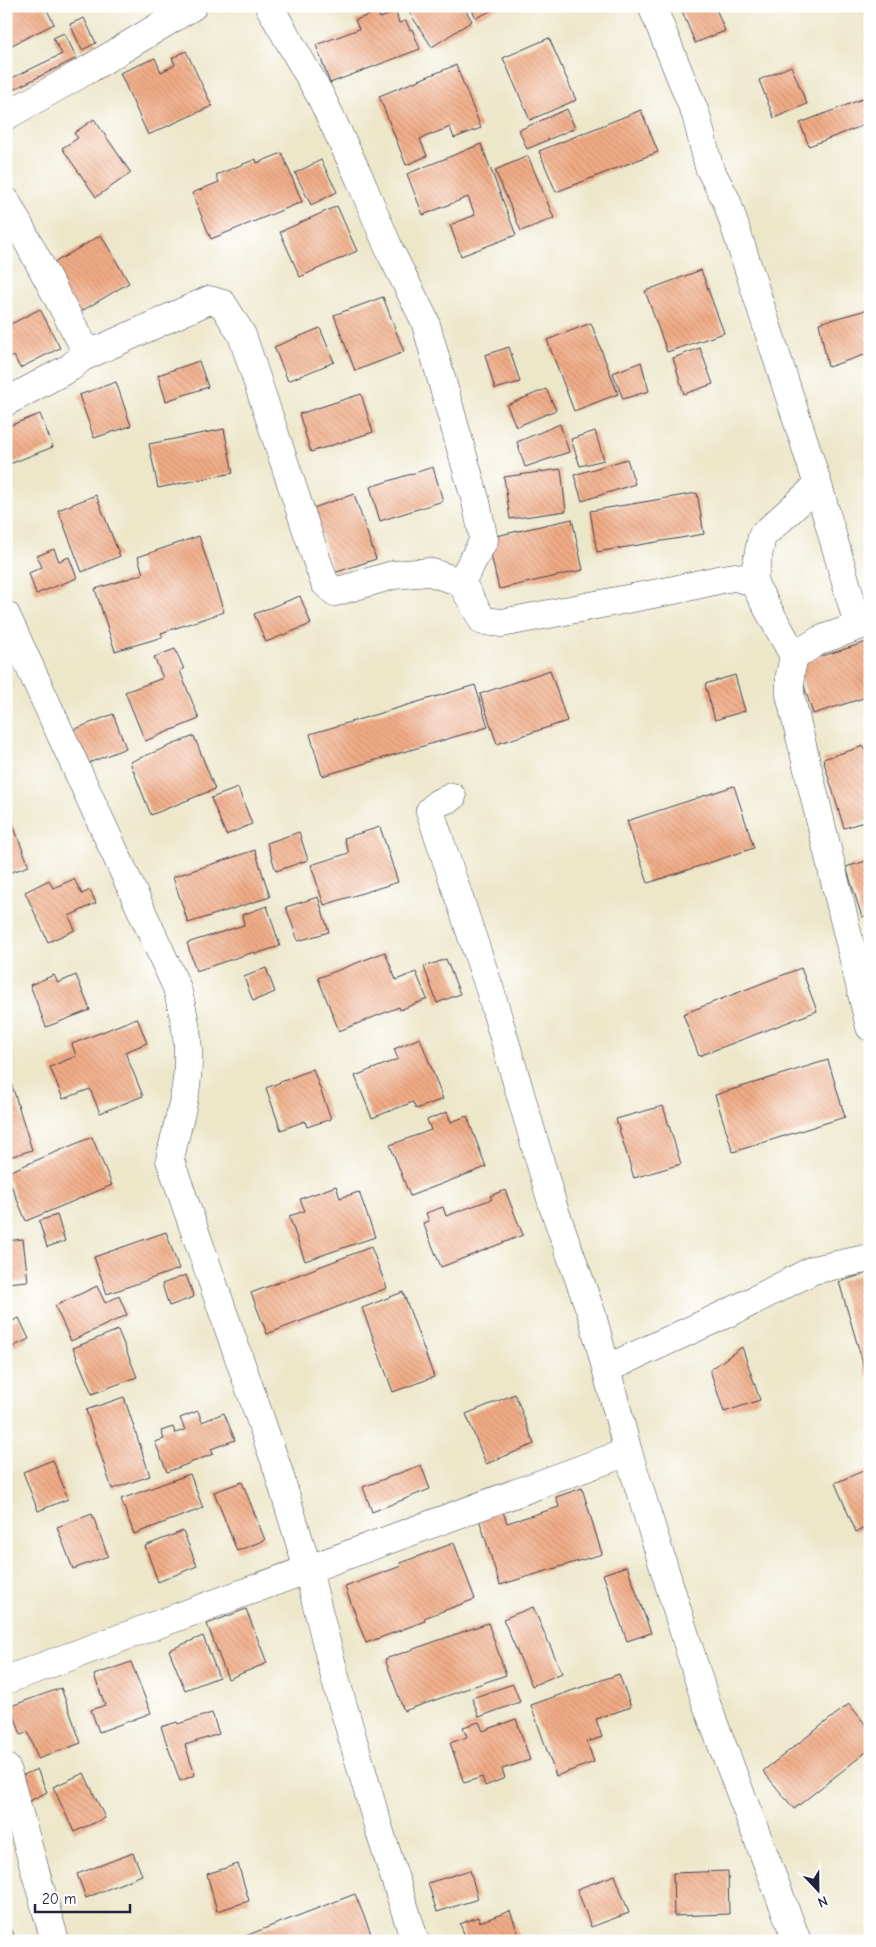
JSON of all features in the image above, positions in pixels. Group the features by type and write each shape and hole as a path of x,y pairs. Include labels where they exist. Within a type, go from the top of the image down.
{"street":[{"path":"6,116 193,6"},
{"path":"268,6 320,95 390,251 425,322 476,502 484,540 460,582"},
{"path":"652,6 696,114 709,167 726,202 864,624 820,640 794,656"},
{"path":"6,201 83,345 81,358"},
{"path":"6,402 71,367 81,358 209,300 223,304 242,335 326,583 334,592 393,574 429,572 460,582 483,621 502,623 722,579 735,577 753,582"},
{"path":"818,485 762,536 753,582 794,656 790,675 790,696 870,1028"},
{"path":"6,616 177,988 185,1022 188,1060 185,1095 170,1160 277,1467 308,1570 337,1685 378,1826 416,1941"},
{"path":"452,797 438,803 430,811 490,990 553,1206 592,1315 628,1452 706,1703 798,1941"},
{"path":"606,1369 741,1307 813,1270 870,1258"},
{"path":"6,1680 628,1452"},
{"path":"6,1768 55,1941"}],"building":[{"path":"6,6 45,6 54,24 6,48"},
{"path":"405,6 463,6 472,21 432,47"},
{"path":"470,6 501,6 476,18"},
{"path":"680,6 715,6 725,31 695,43"},
{"path":"378,12 380,18 396,12 399,23 406,21 410,30 412,29 420,49 330,83 316,45 359,29 355,20"},
{"path":"84,18 96,43 82,50 70,24"},
{"path":"64,33 77,58 6,93 6,81 62,54 53,38"},
{"path":"549,38 576,100 530,120 503,58"},
{"path":"186,51 212,106 148,135 120,73 155,58 161,72 175,65 172,58"},
{"path":"456,65 481,128 454,138 450,127 420,139 427,156 406,165 379,96"},
{"path":"791,66 807,104 774,118 759,80"},
{"path":"870,96 870,123 809,146 800,123"},
{"path":"567,109 575,128 527,149 519,130"},
{"path":"641,110 658,152 556,192 539,151"},
{"path":"94,119 131,173 96,197 62,148 78,138 74,133"},
{"path":"481,144 516,235 461,256 450,225 475,215 468,197 423,215 407,174"},
{"path":"282,153 302,202 211,239 192,193 219,182 216,175 256,159 257,163"},
{"path":"528,156 554,218 521,231 495,170"},
{"path":"321,160 337,192 311,205 295,173"},
{"path":"337,206 357,251 300,277 280,232"},
{"path":"101,235 129,283 75,315 47,267"},
{"path":"701,270 724,333 667,352 645,291"},
{"path":"383,297 404,352 355,371 334,315"},
{"path":"40,309 60,348 20,368 14,356 6,360 6,313 11,324"},
{"path":"870,309 870,353 828,367 819,323"},
{"path":"591,323 618,394 574,411 547,340"},
{"path":"320,328 334,362 288,381 274,347"},
{"path":"509,347 520,382 495,389 485,355"},
{"path":"700,348 713,384 684,394 673,358"},
{"path":"199,361 208,387 166,401 158,375"},
{"path":"641,362 649,391 623,399 613,373"},
{"path":"116,382 131,426 94,438 79,395"},
{"path":"546,389 556,410 516,427 507,405"},
{"path":"361,394 373,432 311,452 299,414"},
{"path":"40,414 53,447 7,465 6,427"},
{"path":"560,424 569,452 525,467 517,442"},
{"path":"224,429 233,473 158,488 149,444"},
{"path":"595,431 604,460 580,466 571,439"},
{"path":"627,459 635,484 582,501 574,475"},
{"path":"433,467 443,501 380,521 370,487"},
{"path":"561,469 566,511 510,519 504,477"},
{"path":"697,493 704,534 597,552 590,511"},
{"path":"354,494 376,559 334,573 313,508"},
{"path":"96,495 120,556 82,572 58,510"},
{"path":"572,519 583,570 499,589 487,538"},
{"path":"199,536 224,612 161,633 163,637 115,651 95,589 143,574 138,557"},
{"path":"54,549 59,561 69,557 77,578 36,594 29,573 42,567 37,556"},
{"path":"300,596 311,624 266,642 254,614"},
{"path":"870,641 870,696 813,714 797,664"},
{"path":"175,649 184,669 180,671 199,719 145,741 125,692 163,678 154,657"},
{"path":"550,670 567,721 497,744 480,694"},
{"path":"735,675 745,711 715,720 705,684"},
{"path":"475,685 488,727 322,776 310,734"},
{"path":"113,714 126,748 86,764 73,730"},
{"path":"194,736 215,789 151,815 130,762"},
{"path":"864,746 870,766 870,820 844,828 823,759"},
{"path":"734,786 754,848 648,883 627,821"},
{"path":"238,788 252,824 226,835 211,798"},
{"path":"11,820 29,866 6,874 6,822"},
{"path":"380,827 398,882 324,905 311,865 349,853 344,838"},
{"path":"299,832 308,860 276,871 267,843"},
{"path":"255,850 270,897 188,923 173,877"},
{"path":"870,860 870,914 862,917 846,867"},
{"path":"74,879 82,894 90,890 96,903 69,916 75,930 48,942 25,892 49,880 53,888"},
{"path":"318,897 329,932 298,941 286,907"},
{"path":"267,906 280,946 255,954 254,952 196,971 187,943 244,925 242,915"},
{"path":"385,952 396,980 416,972 427,999 400,1010 399,1007 339,1031 318,978"},
{"path":"446,959 460,994 437,1003 424,967"},
{"path":"266,968 275,992 253,1001 244,977"},
{"path":"801,968 817,1011 699,1056 683,1014"},
{"path":"54,975 58,983 76,975 90,1010 46,1027 30,985"},
{"path":"137,1018 147,1043 125,1052 143,1096 100,1113 90,1089 63,1099 50,1067 76,1056 72,1044"},
{"path":"420,1038 443,1099 416,1109 413,1102 372,1118 355,1076 398,1059 394,1049"},
{"path":"828,1060 845,1117 733,1152 715,1095"},
{"path":"313,1069 331,1119 307,1127 305,1121 281,1130 266,1088"},
{"path":"10,1079 32,1150 6,1158 6,1080"},
{"path":"663,1106 681,1164 634,1178 616,1119"},
{"path":"447,1112 451,1122 467,1116 486,1167 410,1196 390,1145 431,1130 427,1120"},
{"path":"92,1137 112,1185 26,1221 6,1173"},
{"path":"336,1186 340,1198 359,1192 375,1237 305,1261 289,1216 305,1211 300,1199"},
{"path":"505,1190 523,1235 441,1267 423,1223 429,1221 426,1213 443,1207 446,1216 492,1199 490,1196"},
{"path":"57,1215 65,1241 47,1247 39,1221"},
{"path":"166,1232 179,1269 107,1294 94,1257"},
{"path":"23,1239 28,1281 6,1283 6,1241"},
{"path":"371,1247 387,1288 267,1334 251,1293"},
{"path":"870,1272 870,1376 867,1377 839,1282"},
{"path":"186,1275 194,1297 169,1306 162,1284"},
{"path":"97,1286 105,1303 119,1296 127,1315 71,1341 55,1306"},
{"path":"403,1292 434,1377 393,1392 362,1308"},
{"path":"19,1318 29,1339 6,1350 6,1319 8,1323"},
{"path":"118,1330 137,1377 92,1394 73,1348"},
{"path":"742,1347 760,1400 724,1412 710,1370"},
{"path":"515,1394 534,1444 486,1464 466,1414"},
{"path":"124,1397 150,1476 112,1489 86,1410"},
{"path":"198,1411 202,1422 224,1413 235,1440 211,1449 213,1454 167,1472 155,1442 164,1439 161,1431 173,1427 175,1433 185,1430 180,1418"},
{"path":"53,1460 68,1499 38,1511 23,1472"},
{"path":"421,1465 430,1489 372,1512 363,1487"},
{"path":"870,1468 870,1526 856,1532 835,1483"},
{"path":"190,1474 203,1508 134,1534 121,1499"},
{"path":"242,1482 265,1540 237,1551 214,1492"},
{"path":"582,1488 602,1554 500,1585 479,1519 503,1512 507,1523 559,1507 556,1497"},
{"path":"92,1514 108,1556 73,1569 57,1527"},
{"path":"183,1531 197,1566 158,1582 145,1546"},
{"path":"454,1543 475,1599 424,1618 425,1621 366,1643 345,1587 401,1566 400,1563"},
{"path":"627,1566 651,1633 627,1641 603,1574"},
{"path":"533,1607 562,1673 532,1686 503,1619"},
{"path":"246,1609 267,1663 228,1679 207,1624"},
{"path":"488,1623 506,1675 404,1711 385,1659"},
{"path":"203,1636 219,1677 185,1690 169,1650"},
{"path":"131,1662 151,1713 99,1732 91,1710 105,1705 94,1675"},
{"path":"619,1674 631,1707 596,1719 602,1737 587,1742 594,1762 556,1776 531,1705"},
{"path":"513,1684 520,1702 479,1717 472,1698"},
{"path":"61,1688 81,1743 38,1759 28,1732 21,1735 11,1706"},
{"path":"849,1704 870,1730 870,1749 794,1809 763,1771"},
{"path":"212,1713 219,1734 185,1745 195,1775 180,1781 161,1727 177,1722 178,1724"},
{"path":"516,1719 530,1760 502,1769 505,1778 485,1786 482,1777 464,1783 450,1743 467,1737 463,1727 479,1722 483,1731"},
{"path":"37,1769 47,1792 30,1801 19,1777"},
{"path":"84,1773 105,1818 74,1832 53,1787"},
{"path":"133,1853 142,1875 86,1898 77,1874"},
{"path":"238,1864 249,1901 217,1911 207,1874"},
{"path":"470,1870 478,1899 437,1912 428,1883"},
{"path":"728,1871 729,1914 674,1916 673,1873"},
{"path":"615,1875 629,1913 591,1927 577,1889"},
{"path":"355,1894 374,1941 247,1941 245,1936"},
{"path":"510,1911 521,1941 467,1941 460,1924 478,1917 480,1922"},
{"path":"6,1922 14,1935 6,1939"}]}
